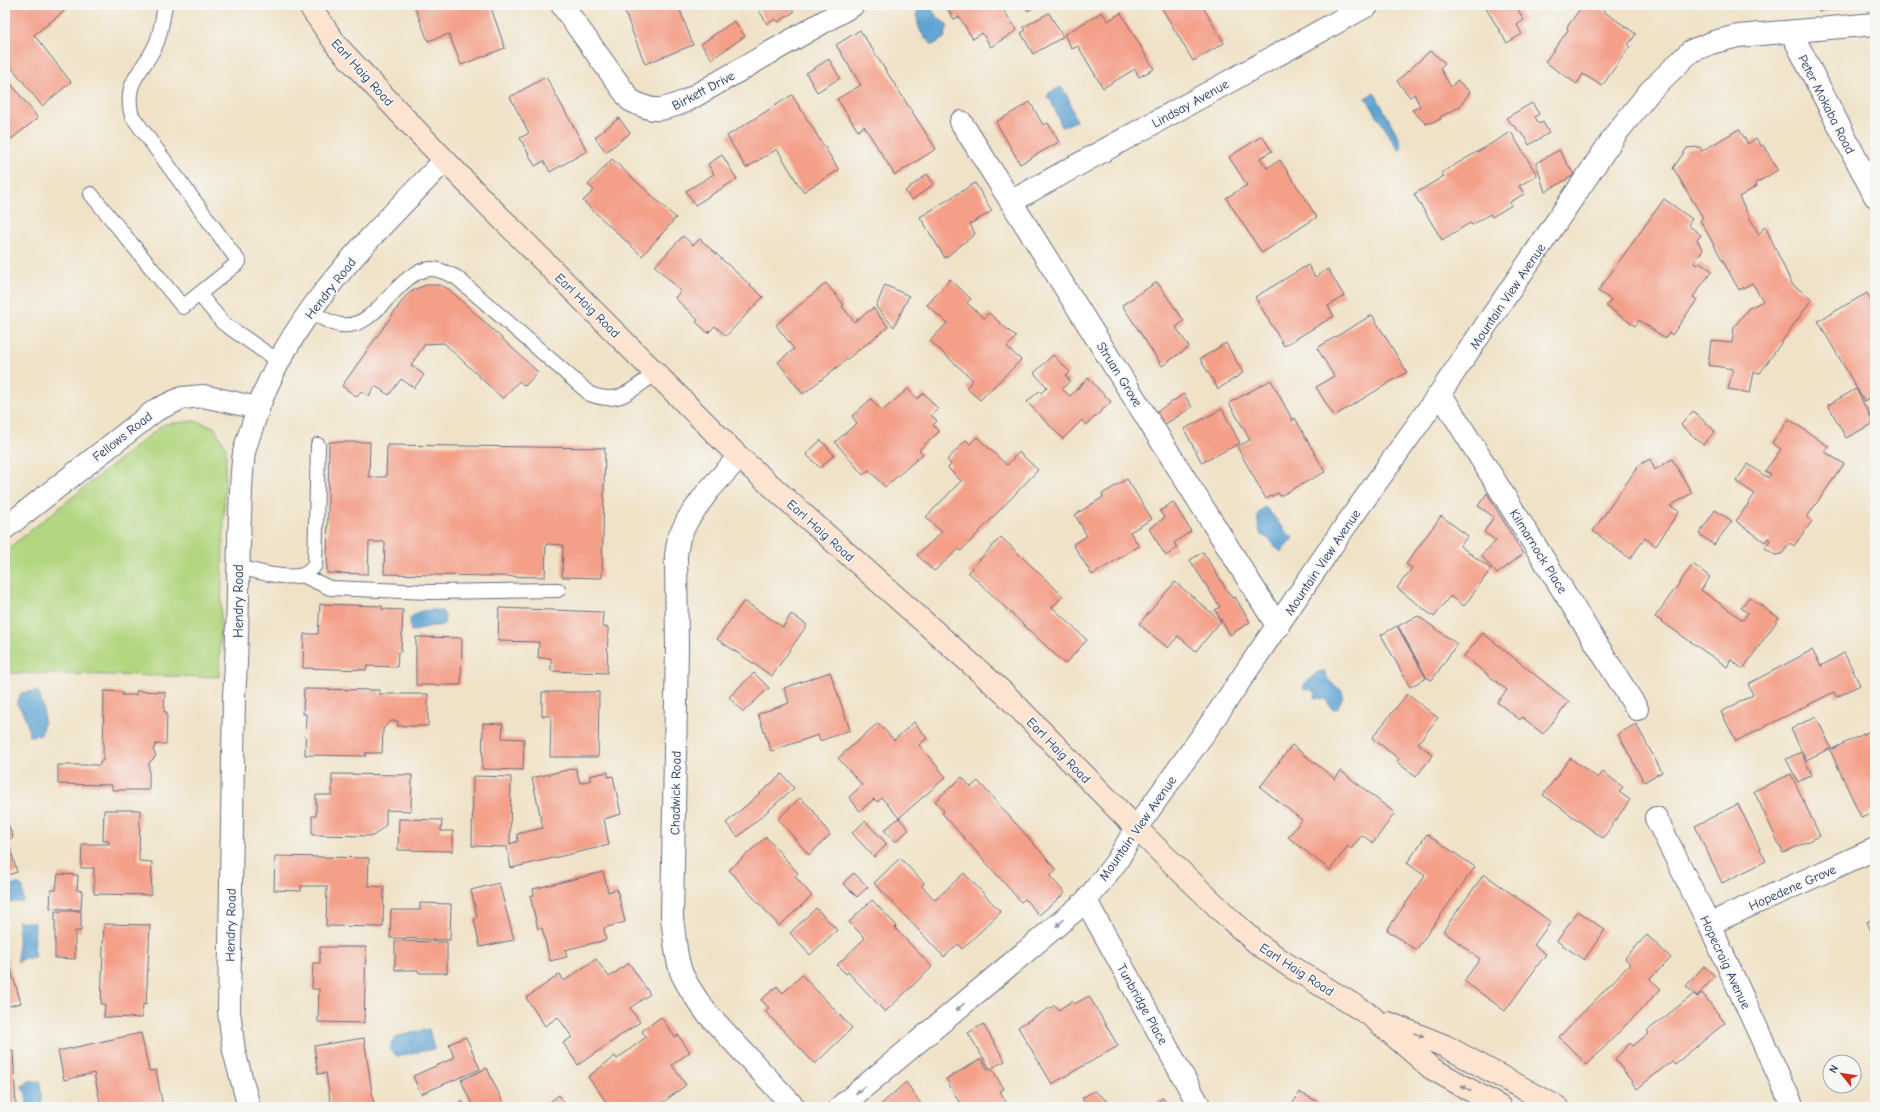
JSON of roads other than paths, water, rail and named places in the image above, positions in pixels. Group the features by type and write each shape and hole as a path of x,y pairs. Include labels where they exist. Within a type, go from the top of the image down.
{"street":[{"name":"Earl Haig Road","path":"309,5 338,47 445,160 486,203 739,456 1006,694 1136,828 1231,920 1258,944 1288,965 1370,1015 1445,1046 1557,1107"},
{"name":"Birkett Drive","path":"562,5 630,100 641,106 658,110 686,101 853,5"},
{"name":"Lindsay Avenue","path":"1012,201 1368,5"},
{"name":"Mountain View Avenue","path":"840,1107 1086,901 1117,861 1136,828 1205,732 1278,627 1339,535 1440,393 1618,131 1651,90 1672,67 1691,51 1714,42 1738,36 1875,24"},
{"name":"Peter Mokaba Road","path":"1791,32 1875,196"},
{"name":"Struan Grove","path":"961,122 1278,627"},
{"name":"Hendry Road","path":"250,1107 234,1050 229,1011 234,710 238,652 238,567 244,452 258,408 278,361 310,311 364,244 445,160"},
{"name":"Kilmarnock Place","path":"1440,393 1637,709"},
{"name":"Fellows Road","path":"5,528 156,410 182,398 203,396 258,408"},
{"name":"Chadwick Road","path":"739,456 708,491 688,518 679,537 676,555 677,647 672,918 676,953 682,973 694,994 706,1012 794,1107"},
{"name":"Hopecraig Avenue","path":"1656,818 1709,924 1793,1107"},
{"name":"Hopedene Grove","path":"1709,924 1875,850"},
{"name":"Tunbridge Place","path":"1086,901 1200,1107"},
{"name":"Earl Haig Road","path":"1370,1015 1431,1068 1500,1107"}],"lane":[{"path":"91,194 183,307 239,262 132,116 129,104 129,92 133,82 157,42 165,5"},
{"path":"310,311 341,325 352,324 365,319 410,277 430,269 441,271 456,278 590,394 603,400 619,398 656,373"},
{"path":"199,294 223,323 278,361"},
{"path":"302,575 308,572 315,565 318,445"},
{"path":"238,567 283,575 302,575 330,588 429,592 558,590"}],"water":[{"path":"929,5 937,17 948,25 944,38 933,45 922,34 918,22 917,10"},
{"path":"1061,87 1068,97 1076,121 1062,127 1051,100 1047,98 1049,93"},
{"path":"1374,92 1399,138 1402,147 1399,151 1366,98"},
{"path":"1265,507 1285,531 1293,538 1281,552 1270,540 1261,535 1258,516 1259,512"},
{"path":"426,610 442,611 445,616 444,624 411,631 410,619 415,614"},
{"path":"1324,671 1329,681 1342,691 1343,696 1337,709 1332,709 1326,699 1315,698 1316,692 1309,689 1304,690 1304,684 1318,672"},
{"path":"38,691 44,713 43,729 41,735 29,736 26,719 17,704 21,693"},
{"path":"19,884 23,887 23,902 5,902 5,886"},
{"path":"18,921 35,923 34,958 24,958 18,962"},
{"path":"429,1029 434,1049 397,1056 391,1051 391,1043 398,1036"},
{"path":"29,1081 40,1081 42,1107 27,1107 26,1093 21,1087"}]}
